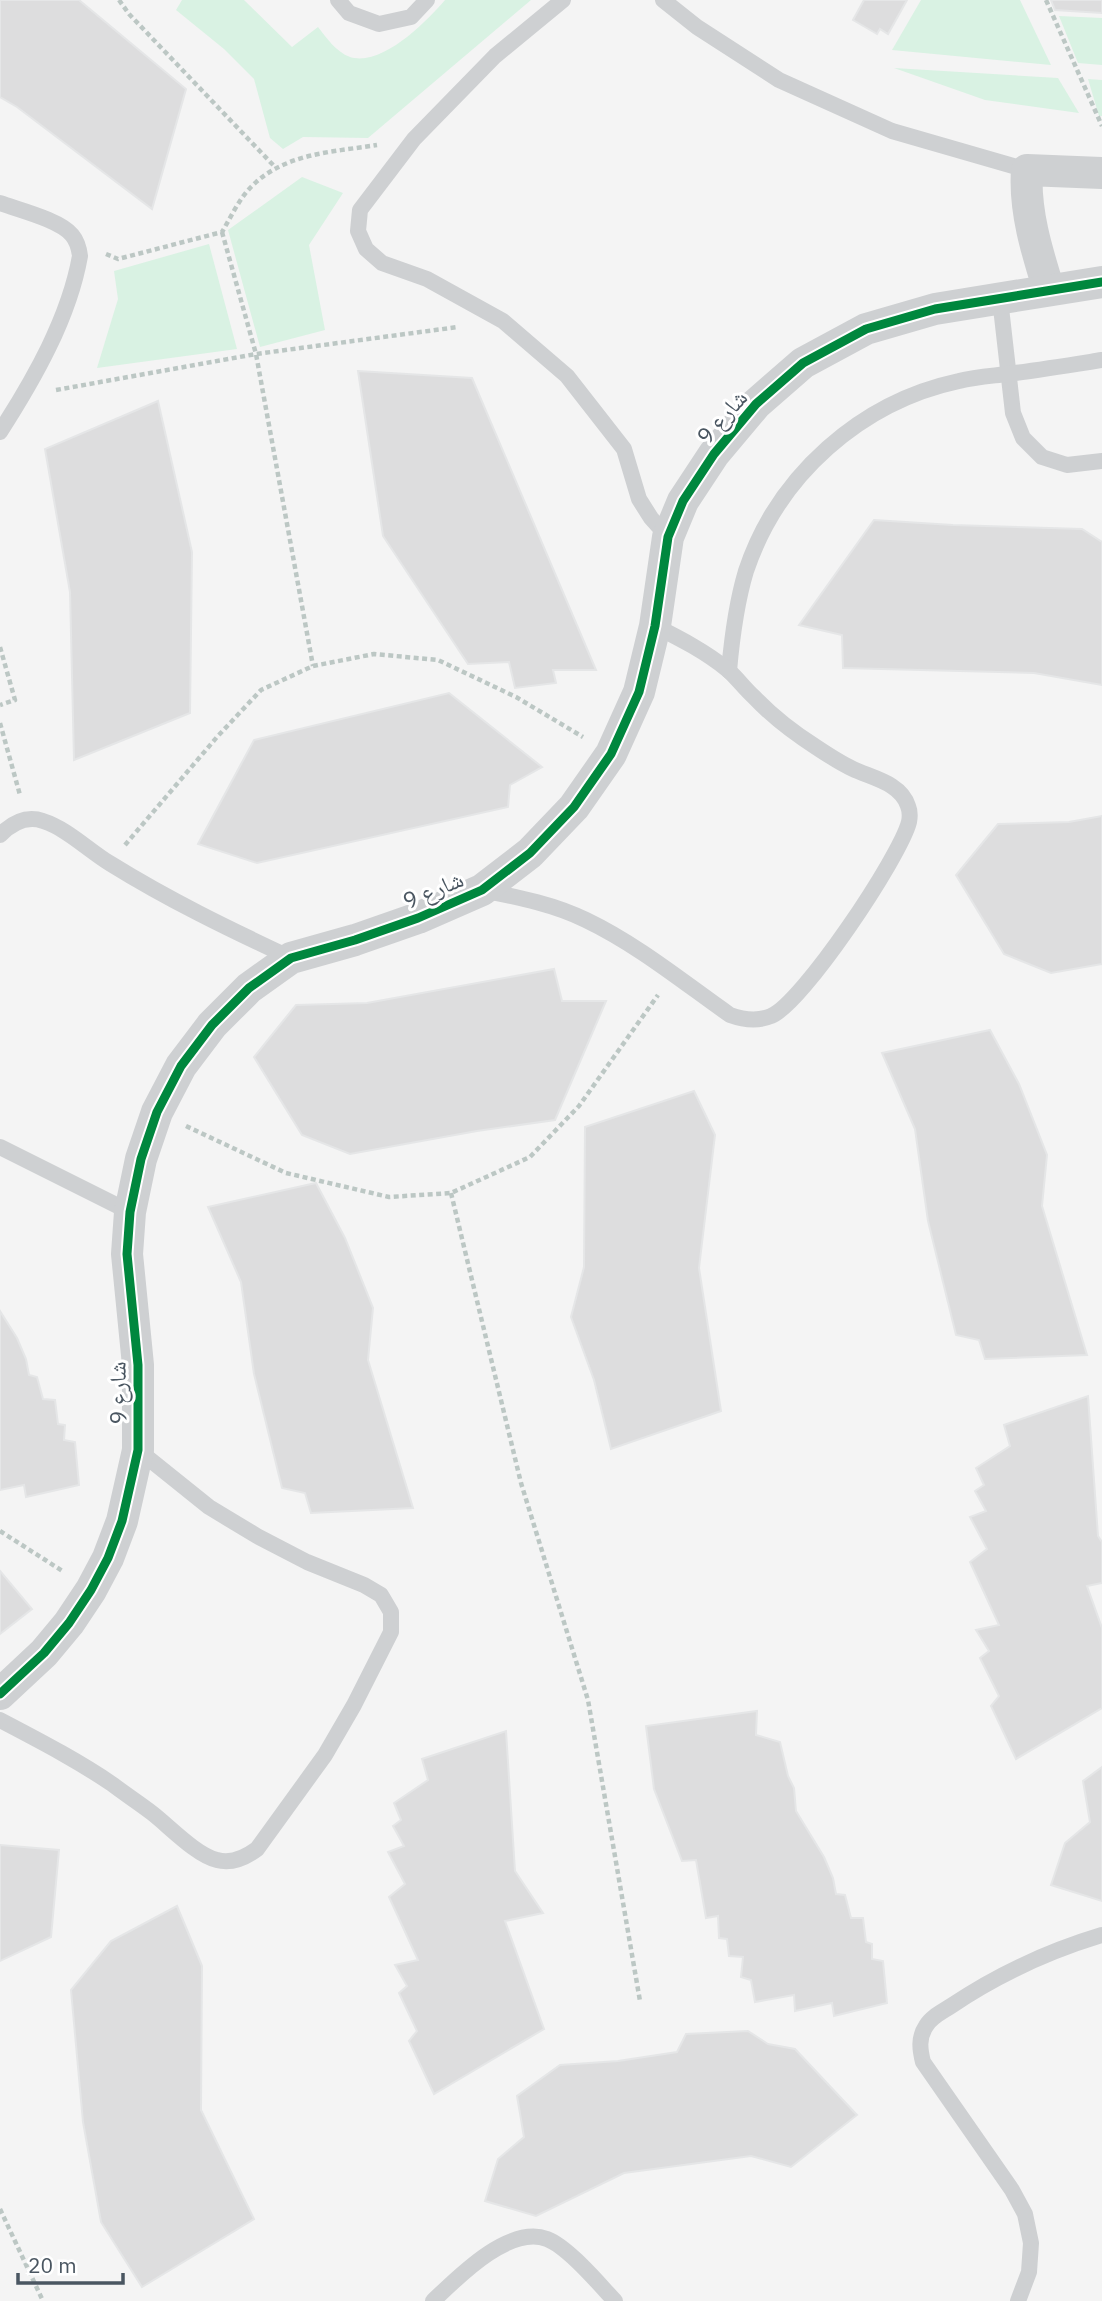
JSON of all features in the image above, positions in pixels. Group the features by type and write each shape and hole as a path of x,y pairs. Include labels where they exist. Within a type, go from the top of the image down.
{"street":[{"path":"1049,290 1027,204 1027,170 1102,173"},
{"name":"شارع 9","path":"0,1693 44,1653 69,1623 108,1558 122,1521 138,1450 138,1365 127,1254 130,1212 141,1159 157,1112 181,1066 212,1025 249,988 291,958 418,918 482,890 530,853 575,807 611,754 639,692 655,626 668,537 683,501 714,454 756,404 803,363 866,329 934,309 1102,282"}],"lane":[{"path":"338,0 349,13 379,24 411,17 427,0"},
{"path":"563,0 495,56 414,139 360,209 358,231 366,249 382,263 427,279 503,321 567,376 624,449 639,499 668,537"},
{"path":"663,0 697,27 779,80 892,131 1027,170"},
{"path":"0,203 62,226 72,234 80,256 55,332 24,395 0,432"},
{"path":"1000,299 1013,413 1023,438 1042,457 1067,465 1102,461"},
{"path":"729,671 734,620 747,570 768,523 796,480 831,443 870,415 913,395 959,381 1102,360"},
{"path":"482,890 535,901 584,919 634,947 730,1015 744,1020 758,1020 782,1010 856,917 909,822 907,804 891,785 852,768 815,747 755,699 729,671 694,646 655,626"},
{"path":"0,835 12,824 27,819 42,820 201,916 291,958"},
{"path":"0,1147 130,1212"},
{"path":"0,1720 64,1754 108,1782 201,1852 216,1860 230,1861 245,1858 257,1849 312,1774 354,1705 391,1632 391,1612 381,1595 364,1584 307,1562 257,1536 209,1507 138,1450"},
{"path":"1003,2301 1019,2299 1030,2272 1031,2243 1025,2214 1012,2190 923,2062 921,2037 933,2017 967,1995 1043,1956 1102,1936"},
{"path":"433,2301 498,2245 522,2236 547,2239 568,2253 615,2301"}],"path":[{"path":"118,0 275,167"},
{"path":"1046,0 1102,126"},
{"path":"78,245 118,259 222,232 250,188 275,167 308,156 414,139"},
{"path":"222,232 256,354 313,666"},
{"path":"24,395 256,354 503,321"},
{"path":"0,648 15,700 0,705"},
{"path":"110,863 217,737 261,690 313,666 374,654 438,660 516,697 611,754"},
{"path":"0,723 27,819"},
{"path":"157,1112 286,1173 389,1197 452,1193 530,1157 579,1106 673,974"},
{"path":"452,1193 520,1483 588,1700 640,2001"},
{"path":"0,1531 91,1590"},
{"path":"0,2209 43,2301"}],"green space":[{"path":"182,0 244,0 292,47 318,27 340,52 350,57 362,58 376,55 402,41 445,0 531,0 368,138 303,137 283,149 270,138 254,79 224,49 176,10"},
{"path":"921,0 1020,0 1051,65 892,50"},
{"path":"1059,16 1102,18 1102,65 1078,63"},
{"path":"894,68 1058,78 1079,113 985,100"},
{"path":"1088,79 1102,80 1102,116 1099,116"},
{"path":"302,177 343,193 309,245 325,330 260,347 228,230"},
{"path":"209,244 237,349 97,368 118,299 114,271"}],"building":[{"path":"0,0 79,0 186,89 152,209 0,97"},
{"path":"864,0 907,0 888,34 880,29 877,34 853,20"},
{"path":"1051,0 1102,0 1102,13 1055,10"},
{"path":"358,371 472,378 596,670 553,670 556,683 515,688 509,662 468,664 383,536"},
{"path":"158,401 192,552 190,713 74,760 70,592 45,449"},
{"path":"874,520 1082,529 1102,542 1102,685 1034,673 843,668 842,635 799,625"},
{"path":"449,693 542,767 510,785 508,807 257,863 198,844 254,740"},
{"path":"1102,816 1102,964 1051,973 1004,954 956,875 998,824 1069,822"},
{"path":"554,969 562,1001 606,1001 555,1120 350,1154 302,1135 254,1057 296,1005 367,1003"},
{"path":"990,1030 1019,1084 1047,1155 1042,1206 1087,1355 985,1359 979,1340 956,1335 928,1221 915,1129 882,1053"},
{"path":"694,1091 715,1135 699,1268 721,1411 611,1449 594,1380 571,1317 584,1267 585,1127"},
{"path":"316,1183 345,1238 373,1308 368,1360 413,1508 311,1513 305,1493 282,1488 254,1374 241,1282 208,1207"},
{"path":"0,1311 17,1338 29,1375 37,1377 43,1399 55,1400 58,1424 65,1425 64,1440 75,1442 79,1485 26,1497 24,1485 0,1490"},
{"path":"1088,1396 1098,1536 1102,1542 1102,1583 1087,1586 1102,1628 1102,1708 1016,1759 991,1706 999,1696 980,1658 989,1651 976,1630 999,1625 970,1562 987,1549 970,1517 986,1511 975,1491 984,1485 976,1468 1010,1446 1004,1425"},
{"path":"0,1571 32,1609 0,1634"},
{"path":"757,1711 756,1735 780,1742 788,1776 794,1788 796,1811 824,1857 836,1894 845,1895 851,1918 863,1918 866,1942 872,1944 872,1959 883,1961 887,2003 834,2016 832,2003 795,2011 794,1995 755,2002 751,1980 741,1977 743,1957 729,1956 727,1939 719,1938 718,1916 706,1918 696,1860 682,1861 654,1789 646,1726"},
{"path":"506,1731 515,1871 543,1913 505,1921 544,2029 434,2094 409,2041 417,2031 399,1993 407,1986 395,1965 418,1960 389,1897 405,1884 388,1852 404,1846 393,1826 401,1820 394,1803 428,1780 422,1759"},
{"path":"1102,1767 1102,1901 1051,1885 1065,1843 1090,1822 1083,1781"},
{"path":"0,1845 59,1850 51,1937 0,1961"},
{"path":"177,1906 202,1966 201,2110 254,2219 142,2287 101,2222 83,2122 71,1990 111,1941"},
{"path":"748,2031 768,2044 795,2049 857,2115 791,2167 751,2156 624,2173 536,2216 485,2201 498,2159 524,2137 517,2096 560,2065 618,2061 677,2052 686,2034"}],"cycle path":[{"path":"0,1694 44,1653 69,1623 108,1558 122,1521 138,1450 138,1365 127,1254 130,1212 141,1159 157,1112 181,1066 212,1025 249,988 291,958 418,918 482,890 530,853 574,807 611,754 639,692 655,626 668,537 683,501 714,454 756,404 803,363 866,329 935,309 1102,282"}]}
